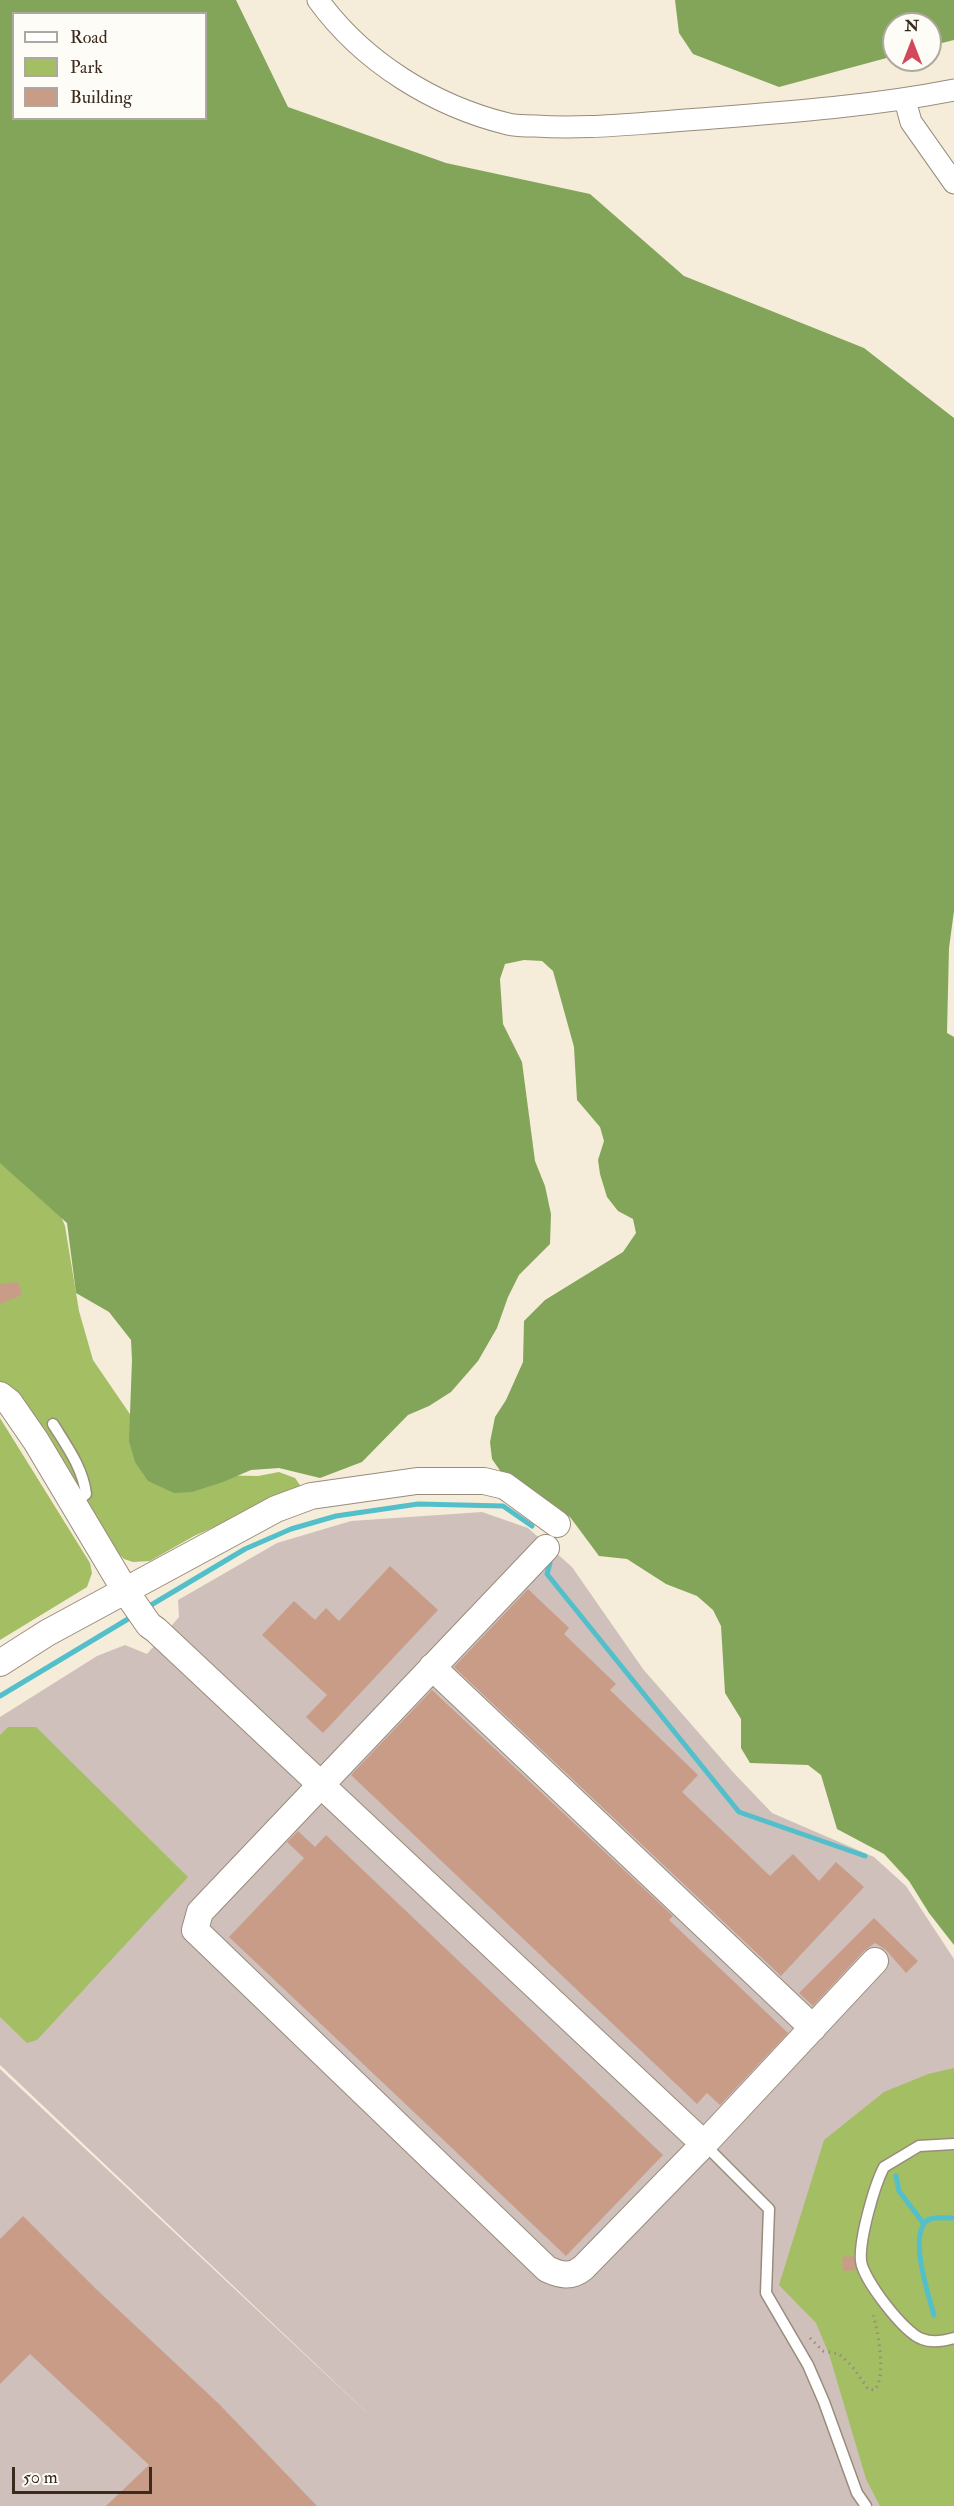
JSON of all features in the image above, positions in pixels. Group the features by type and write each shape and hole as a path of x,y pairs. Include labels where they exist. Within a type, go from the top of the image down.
{"street":[{"path":"318,0 370,57 411,84 453,106 509,125 557,128 617,125 850,106 954,90"},
{"path":"905,99 911,122 954,183"},
{"path":"0,1395 9,1402 36,1441 126,1592 149,1624 704,2144"},
{"path":"0,1663 47,1633 276,1509 311,1496 417,1481 484,1481 505,1486 557,1524"},
{"path":"546,1548 200,1912 195,1925 196,1934 547,2269 566,2275 584,2268 875,1961"},
{"path":"432,1667 813,2028"}],"lane":[{"path":"53,1424 74,1459 85,1484 86,1494 73,1504"},
{"path":"704,2144 769,2209 766,2293 794,2341 824,2402 853,2485 866,2506"},
{"path":"954,2144 919,2146 884,2167 861,2245 863,2271 910,2332 922,2339 934,2341 954,2338"}],"path":[{"path":"794,2341 810,2338 823,2351 839,2354 852,2366 868,2389 874,2390 880,2380 879,2333 873,2310 882,2298"}],"shaded area":[{"path":"482,1512 528,1528 572,1567 643,1669 772,1813 874,1857 906,1886 954,1959 954,2122 941,2506 0,2506 0,2069 381,2426 0,2065 0,1717 97,1656 125,1645 147,1654 179,1617 178,1600 277,1543 351,1521"}],"green space":[{"path":"0,0 236,0 288,107 446,163 590,194 684,276 864,348 954,418 954,911 949,948 947,1033 954,1037 954,1945 929,1913 909,1881 884,1854 837,1829 821,1775 808,1765 750,1763 741,1748 741,1719 725,1693 721,1626 713,1610 697,1596 666,1584 627,1559 599,1556 570,1517 501,1472 492,1459 490,1442 495,1417 506,1400 523,1362 524,1321 545,1300 623,1252 636,1233 633,1219 618,1211 607,1197 598,1160 604,1141 600,1127 577,1100 574,1047 553,971 542,961 524,960 505,964 500,979 503,1024 522,1062 535,1161 545,1186 551,1214 550,1244 519,1275 497,1328 478,1361 451,1392 429,1406 408,1415 362,1462 320,1478 279,1468 251,1470 192,1492 174,1493 148,1481 135,1462 129,1441 131,1340 109,1312 76,1293 67,1223 0,1163"},
{"path":"675,0 954,0 954,40 942,43 942,12 882,12 882,59 779,87 693,54 679,33"},
{"path":"0,1082 65,1226 79,1311 93,1360 164,1464 206,1475 258,1476 279,1472 295,1478 302,1488 194,1536 150,1561 133,1562 124,1559 116,1551 0,1384"},
{"path":"0,1418 90,1563 92,1573 87,1587 0,1640"},
{"path":"8,1727 36,1727 188,1877 37,2040 27,2043 0,2017 0,1735"},
{"path":"954,2068 954,2506 880,2506 866,2479 829,2354 816,2323 779,2285 824,2140 884,2092 928,2074"}],"building":[{"path":"18,1282 22,1295 0,1304 0,1284"},
{"path":"390,1566 438,1610 323,1733 306,1717 327,1695 262,1635 294,1601 315,1620 326,1608 339,1621"},
{"path":"528,1589 569,1628 564,1634 616,1684 610,1690 698,1775 682,1792 770,1876 793,1854 819,1881 836,1862 864,1887 781,1976 454,1667"},
{"path":"432,1690 673,1916 669,1920 788,2033 720,2105 707,2093 697,2104 351,1775"},
{"path":"298,1831 315,1847 326,1835 663,2155 566,2256 229,1937 304,1858 287,1842"},
{"path":"874,1918 918,1961 906,1973 886,1950 875,1943 864,1951 813,2006 799,1993"},
{"path":"23,2216 96,2289 219,2404 317,2506 106,2506 149,2465 30,2354 0,2384 0,2239"},
{"path":"854,2256 856,2270 843,2271 842,2257"}],"waterway":[{"path":"146,1608 245,1549 291,1529 336,1516 418,1504 503,1506 532,1526"},
{"path":"550,1563 547,1574 739,1812 865,1856"},
{"path":"0,1696 133,1616"},
{"path":"896,2176 899,2191 924,2224"},
{"path":"934,2315 921,2264 920,2236 923,2225 930,2219 954,2218"}]}
